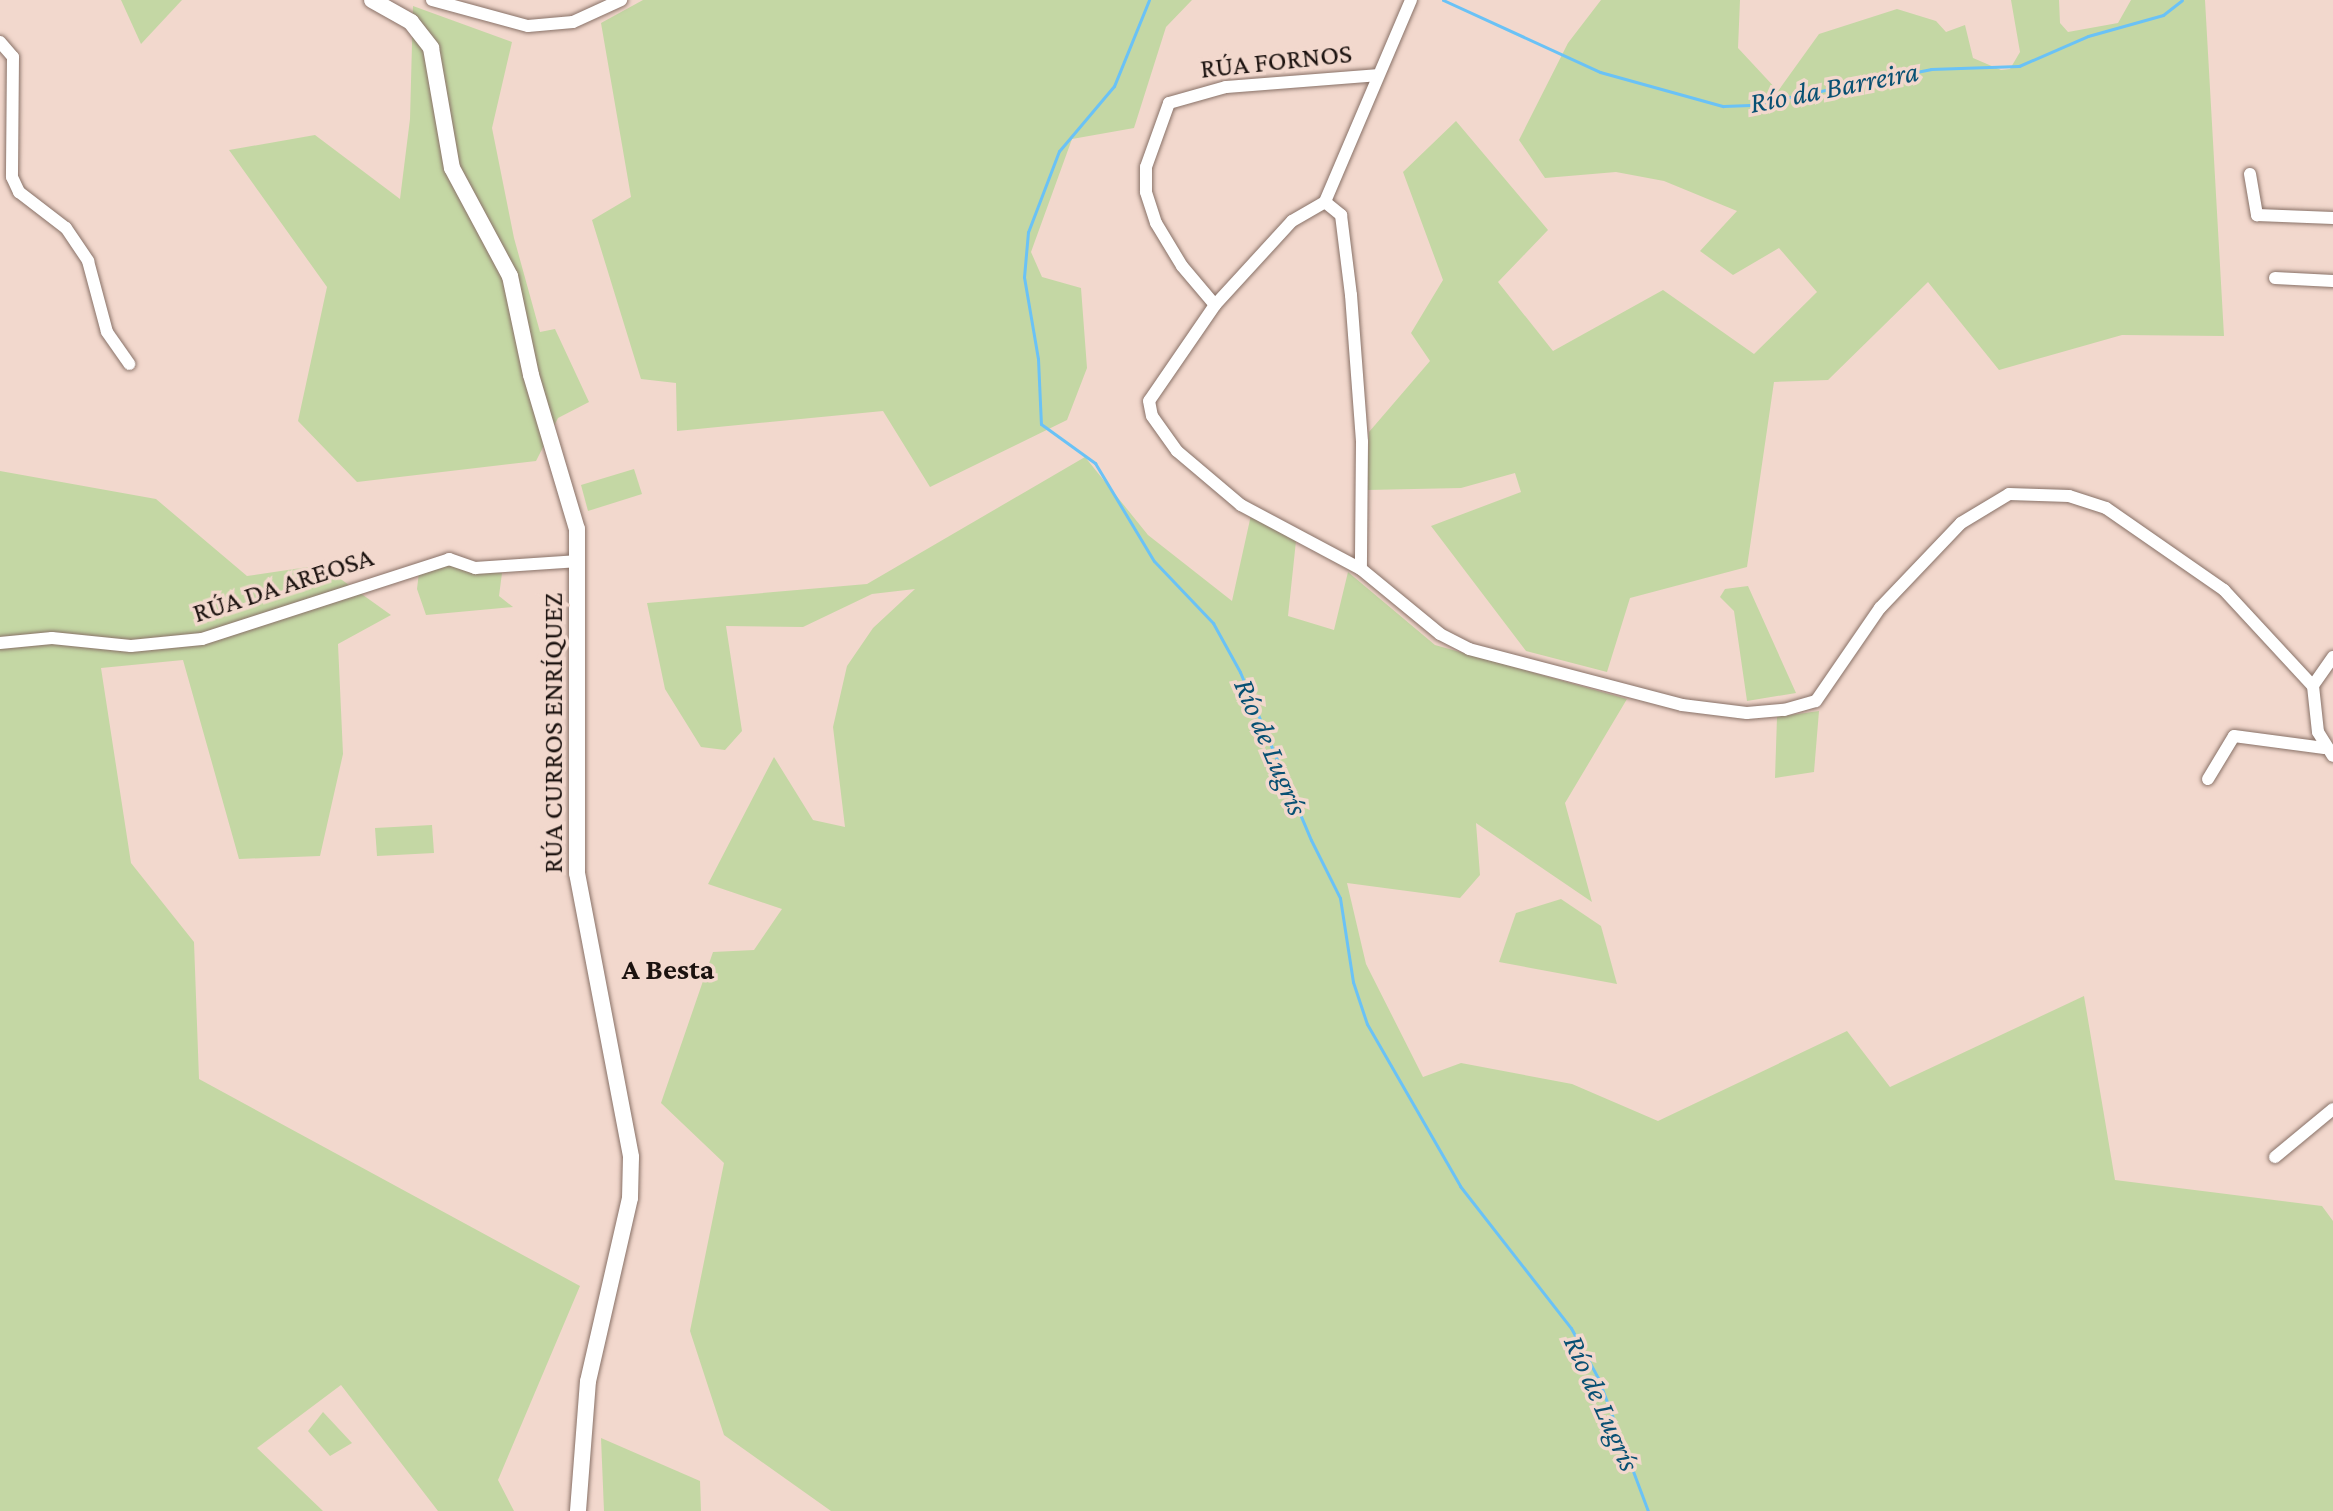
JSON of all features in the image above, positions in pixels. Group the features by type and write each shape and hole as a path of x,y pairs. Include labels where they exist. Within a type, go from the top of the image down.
{"street":[{"name":"RÚA CURROS ENRÍQUEZ","path":"372,0 411,22 431,48 452,168 510,276 531,375 570,500 579,561 577,873 631,1157 628,1210 588,1381 578,1511"},
{"path":"432,0 528,26 573,22 621,0"},
{"name":"RÚA FORNOS","path":"1325,202 1411,0"},
{"path":"0,42 13,57 12,177 19,192 66,228 88,261 107,332 129,364"},
{"name":"RÚA FORNOS","path":"1215,305 1182,266 1156,223 1146,192 1146,167 1169,103 1183,95 1226,87 1377,75"},
{"path":"2250,174 2257,215 2333,218"},
{"path":"1361,569 1361,418 1351,295 1341,215 1325,202 1292,221 1215,305 1149,401 1152,416 1177,451 1241,505 1361,569 1404,606 1469,649 1682,705 1747,713 1784,710 1816,701 1880,608 1961,523 2009,494 2069,496 2106,508 2224,590 2313,686 2329,752 2234,736 2208,779"},
{"path":"2275,278 2333,281"},
{"name":"RÚA DA AREOSA","path":"0,643 52,638 131,646 202,639 449,559 475,568 579,561"},
{"path":"2313,686 2333,657"},
{"path":"2275,1157 2333,1109"}],"green space":[{"path":"121,0 182,0 141,44"},
{"path":"643,0 1192,0 1166,27 1134,128 1072,139 1031,252 1042,277 1081,288 1087,368 1067,420 930,487 883,411 677,431 676,383 641,379 592,220 631,197 601,23"},
{"path":"1601,0 1740,0 1738,48 1778,91 1819,34 1897,9 1936,21 1946,32 1965,25 1973,58 2001,70 2010,69 2020,52 2011,0 2059,0 2060,23 2068,32 2118,23 2131,0 2205,0 2224,336 2122,335 1999,370 1928,282 1828,380 1774,382 1747,567 1630,598 1607,672 1526,651 1431,526 1521,492 1515,473 1461,488 1367,490 1369,432 1430,361 1411,333 1443,280 1403,172 1456,121 1548,230 1498,282 1553,351 1663,290 1754,354 1817,292 1779,248 1733,275 1700,251 1737,211 1664,181 1616,172 1545,178 1519,140 1568,43"},
{"path":"413,6 512,42 492,128 514,238 540,332 555,329 589,402 558,418 536,461 357,482 298,421 327,287 229,150 315,135 400,199 410,119"},
{"path":"1085,457 1148,535 1232,601 1251,515 1296,541 1288,616 1334,630 1348,572 1435,645 1627,699 1565,803 1592,902 1476,823 1480,875 1460,898 1347,883 1366,964 1423,1077 1461,1063 1572,1084 1658,1121 1847,1031 1890,1087 2084,996 2115,1180 2322,1206 2333,1221 2333,1511 831,1511 724,1435 690,1331 724,1163 661,1103 713,952 754,950 782,909 708,884 774,757 813,820 845,827 833,727 847,666 873,628 915,589 872,594 803,627 726,626 742,731 725,750 701,747 665,689 647,603 867,584"},
{"path":"634,469 642,494 588,511 581,485"},
{"path":"0,471 156,499 247,576 321,565 391,615 338,644 343,754 320,856 239,859 183,660 101,668 131,863 194,942 199,1079 580,1286 498,1480 514,1511 438,1511 341,1385 257,1448 323,1511 0,1511"},
{"path":"448,565 502,573 499,596 513,607 426,615 417,589 419,572"},
{"path":"1748,586 1796,693 1747,701 1734,611 1720,597 1725,589"},
{"path":"1819,711 1814,772 1775,778 1777,717"},
{"path":"432,825 434,853 377,856 375,828"},
{"path":"1561,899 1601,926 1617,984 1499,962 1516,913"},
{"path":"323,1412 352,1443 330,1456 308,1431"},
{"path":"601,1438 700,1481 701,1511 604,1511"}],"waterway":[{"name":"Río de Lugrís","path":"1149,0 1114,86 1059,151 1028,232 1024,277 1038,359 1041,424 1095,463 1154,561 1213,623 1240,672 1311,840 1340,898 1353,982 1367,1024 1460,1186 1571,1328 1598,1378 1648,1511"},
{"name":"Río da Barreira","path":"1443,0 1600,72 1723,106 1750,105 1931,69 2019,66 2088,36 2163,15 2182,0"}],"district":[{"name":"A Besta","path":"668,969"}]}
